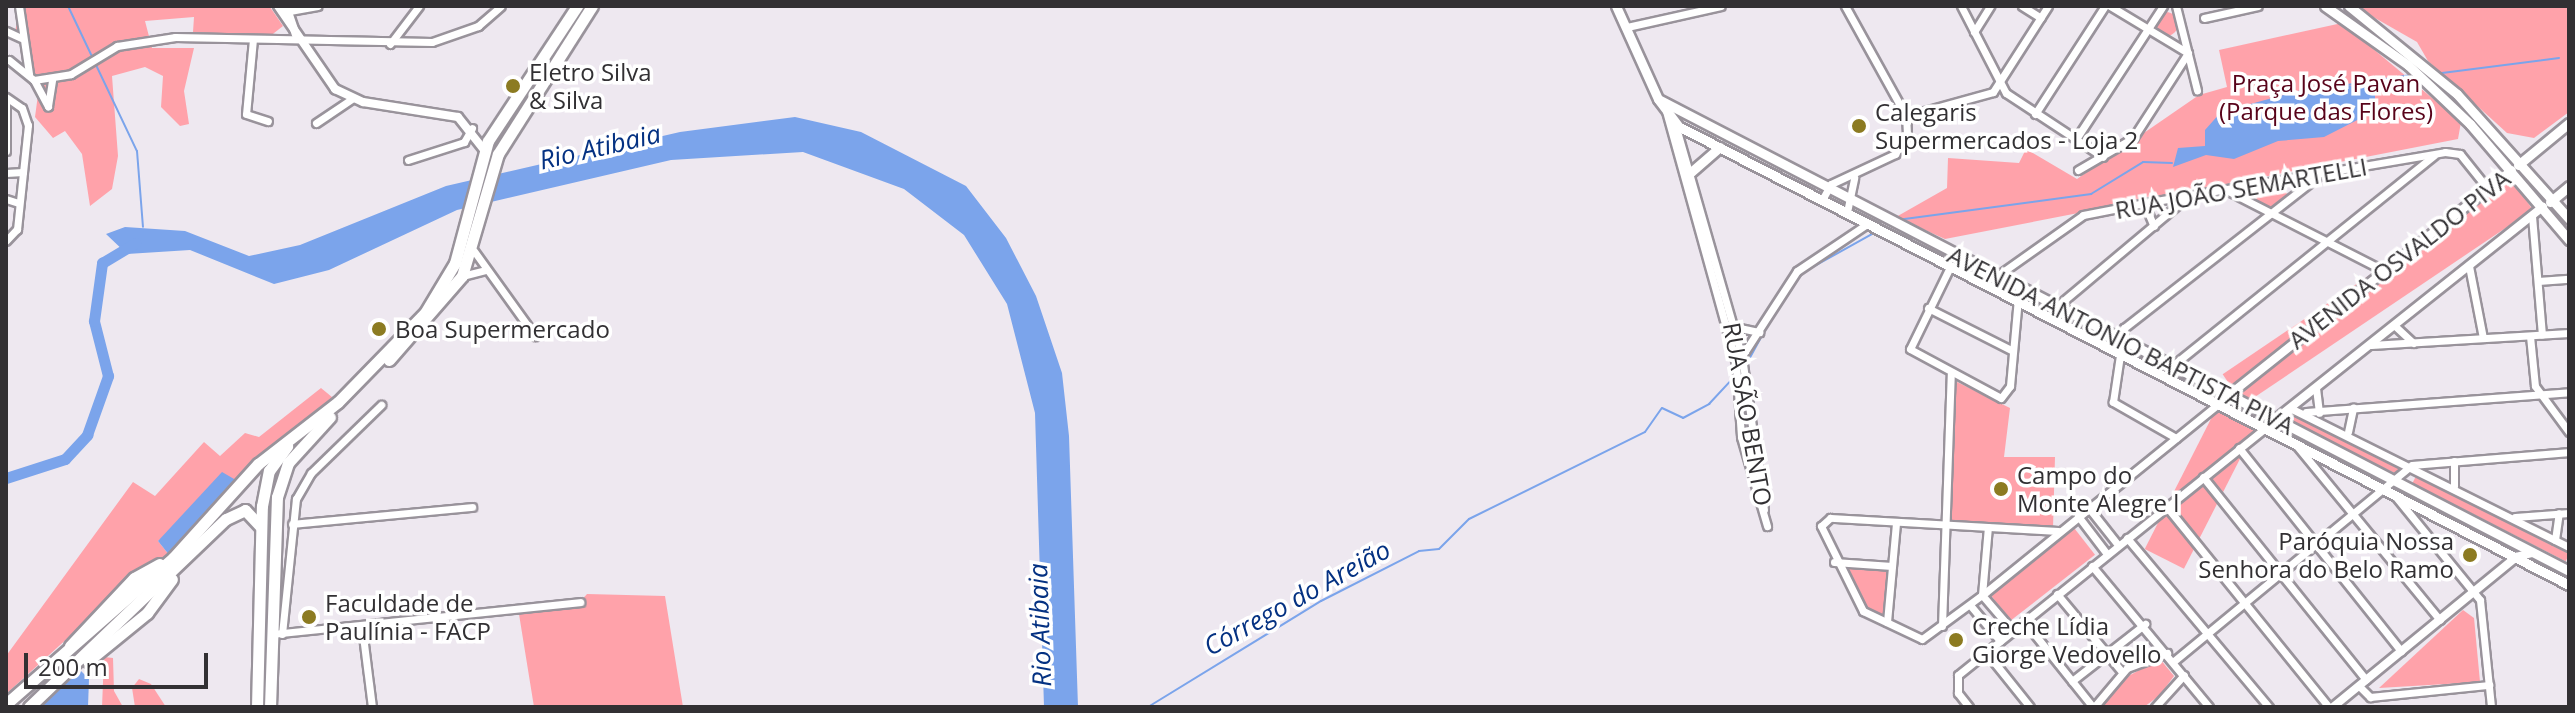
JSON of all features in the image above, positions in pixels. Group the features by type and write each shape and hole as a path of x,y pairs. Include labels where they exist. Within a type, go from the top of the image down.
{"main road":[{"path":"270,707 277,634 276,501 296,453 438,311 462,276 474,251 481,221 485,151 577,6"},
{"path":"257,707 260,526 269,471 305,429 431,305 448,282 467,218 486,170 592,6"},
{"name":"RUA SÃO BENTO","path":"1616,6 1675,124"},
{"path":"2325,6 2408,65 2512,170 2569,240"},
{"path":"2349,6 2430,69 2522,162 2569,219"},
{"name":"AVENIDA ANTONIO BAPTISTA PIVA","path":"1665,107 2395,481 2532,553 2568,579"},
{"name":"AVENIDA OSVALDO PIVA","path":"2512,170 2569,123"},
{"name":"AVENIDA ANTONIO BAPTISTA PIVA","path":"1675,124 2395,496 2516,557 2568,579"},
{"path":"1691,172 1720,147"},
{"path":"1807,192 1812,182"},
{"name":"AVENIDA OSVALDO PIVA","path":"2543,207 2569,186"},
{"path":"1903,242 1908,231"},
{"path":"6,704 120,625 258,464 305,429"},
{"path":"29,707 110,615 234,513 250,511 260,526"},
{"path":"68,661 98,654 147,613 176,561"},
{"path":"68,661 85,623 114,596 176,561"},
{"path":"110,615 120,625"}],"street":[{"path":"19,6 32,77 48,106 52,80"},
{"path":"317,6 283,9 297,40 335,89 353,98 451,115 472,128 485,151"},
{"path":"390,44 419,6"},
{"path":"24,43 8,61 32,77 52,80 117,46 253,39 390,44 452,37 501,6"},
{"path":"1627,27 1721,6"},
{"path":"1822,200 1826,189 1854,178 1900,149 1906,116 1845,6"},
{"path":"1961,6 1999,86 2035,114 2103,157"},
{"path":"1974,32 1990,6"},
{"path":"2022,6 2041,18"},
{"path":"1906,116 1965,105 1999,86 2048,6"},
{"path":"2035,114 2108,6 2188,53"},
{"path":"2076,139 2163,6"},
{"path":"2176,6 2197,90"},
{"path":"2204,18 2258,6"},
{"path":"19,18 8,30 24,43"},
{"path":"253,39 246,114 268,121"},
{"path":"2078,170 2133,138 2188,53"},
{"path":"316,123 353,98"},
{"path":"6,100 9,122 6,151"},
{"path":"6,100 22,108 28,125 16,233 6,241"},
{"name":"RUA SÃO BENTO","path":"1665,107 1692,187 1735,327 1767,526 1741,437 1739,360 1692,187 1691,172 1675,124"},
{"path":"9,122 28,125"},
{"path":"408,160 464,142 472,128"},
{"path":"2172,366 2436,153 2460,154 2488,189"},
{"name":"RUA JOÃO SEMARTELLI","path":"1997,276 2083,215 2319,176 2436,153"},
{"name":"AVENIDA OSVALDO PIVA","path":"2219,403 2512,170"},
{"path":"6,173 23,172"},
{"path":"2176,438 2113,402 2117,352 2127,324 2319,176"},
{"path":"1847,212 1854,178"},
{"path":"2228,191 2269,215 2384,271"},
{"path":"2056,307 2189,196"},
{"path":"6,199 18,203"},
{"path":"2144,203 2154,226"},
{"name":"AVENIDA OSVALDO PIVA","path":"2266,427 2543,207"},
{"path":"6,214 15,221"},
{"path":"2532,216 2542,335"},
{"path":"1739,360 1797,271 1875,228"},
{"path":"474,251 535,336"},
{"path":"2469,266 2483,338"},
{"path":"1950,267 1910,349 1951,374 2001,398 2009,392 2019,288"},
{"path":"462,276 486,270"},
{"path":"2538,281 2569,279"},
{"path":"1928,308 2013,351"},
{"path":"2395,326 2415,344"},
{"path":"1735,327 1759,332"},
{"path":"2371,345 2569,333"},
{"path":"2530,336 2541,394 2569,432"},
{"path":"1942,626 1942,524 1951,374"},
{"path":"2316,388 2317,411 2325,421"},
{"path":"2304,412 2569,392"},
{"path":"2058,531 1942,524 1823,522 1834,562 1863,611 1922,639 1970,605 2219,403"},
{"path":"381,405 311,473 292,524 277,634 362,628 580,602"},
{"path":"2348,432 2353,408"},
{"path":"2292,409 2348,432 2569,547"},
{"path":"1969,707 1956,683 1986,652 2266,427"},
{"path":"1741,437 1751,434"},
{"path":"2295,444 2440,620"},
{"path":"2239,448 2401,651"},
{"path":"2174,661 2355,516 2412,465 2569,452"},
{"path":"2454,461 2454,486"},
{"path":"2203,477 2281,574 2363,683 2370,697 2489,685"},
{"path":"2395,496 2474,593 2491,707"},
{"path":"2166,506 2331,707 2516,557 2532,553"},
{"path":"292,524 472,507"},
{"path":"2088,507 2118,545"},
{"path":"2555,540 2559,513"},
{"path":"2512,517 2569,513"},
{"path":"2078,516 2107,554"},
{"path":"1887,622 1896,523"},
{"path":"1988,527 1982,595 2013,631"},
{"path":"2127,538 2211,631 2269,707"},
{"path":"2516,557 2517,545"},
{"path":"1834,562 1892,566"},
{"path":"2092,566 2145,624 2209,707"},
{"path":"2057,594 2122,672"},
{"path":"1970,605 2000,641"},
{"path":"2024,621 2094,707 2122,672 2167,653"},
{"path":"2072,681 2145,624"},
{"path":"362,628 372,707"},
{"path":"1986,652 2030,707"},
{"path":"2155,707 2184,675"}],"green space":[{"path":"20,6 270,7 283,26 269,37 193,32 194,17 145,21 152,48 194,48 184,91 189,124 180,126 161,107 163,76 145,67 112,76 118,156 112,189 90,206 82,154 65,131 53,138 35,117 39,87 23,70 26,56 15,32"},
{"path":"2354,6 2569,6 2569,112 2534,138 2507,133 2428,61 2417,42"},
{"path":"2166,12 2177,19 2178,24 2171,35 2166,36 2155,29 2154,24 2161,13"},
{"name":"Praça José Pavan (Parque das Flores)","path":"2342,23 2461,122 2458,139 1945,239 1896,217 1947,188 1948,158 2019,163 2026,149 2077,179 2199,95 2227,87 2219,50"},
{"path":"2512,179 2533,210 2243,405 2223,374"},
{"path":"2282,188 2288,195 2273,207 2256,204 2257,192"},
{"path":"1955,381 2010,408 2004,457 2055,457 2053,528 1945,522"},
{"path":"321,388 338,402 158,541 170,556 134,578 6,694 6,656 133,482 155,496 204,442 220,456 245,433 259,437"},
{"path":"2216,409 2255,429 2184,569 2145,549"},
{"path":"2294,415 2348,437 2406,468 2397,474 2294,425"},
{"path":"2416,476 2569,554 2566,561 2412,483"},
{"path":"2071,524 2095,555 2011,621 1987,590"},
{"path":"1839,565 1889,569 1884,618 1866,610"},
{"path":"587,594 665,596 683,707 534,707 518,608 580,602"},
{"path":"2463,610 2474,618 2480,682 2379,688"},
{"path":"104,657 113,658 114,691 123,707 102,707"},
{"path":"2160,659 2174,676 2160,695 2144,707 2100,707 2106,688"},
{"path":"139,679 151,684 166,707 135,707 132,688"}],"water":[{"path":"2324,84 2375,88 2375,111 2324,137 2278,141 2234,159 2206,155 2173,167 2178,148 2205,146 2205,130 2221,112"},
{"name":"Rio Atibaia","path":"795,117 861,132 966,186 1006,238 1036,296 1062,373 1069,436 1078,707 1044,707 1035,413 1007,304 964,235 904,189 803,152 671,160 457,210 329,270 274,284 190,250 127,254 106,234 125,227 185,231 249,256 300,245 446,186 680,132"},
{"path":"222,472 241,483 170,556 158,541"},
{"path":"81,671 89,679 88,707 37,707"}],"waterway":[{"path":"68,6 137,151 143,227"},
{"name":"Córrego do Areião","path":"2442,73 2559,58"},
{"name":"Córrego do Areião","path":"2341,86 2411,75"},
{"name":"Córrego do Areião","path":"1897,220 2091,194 2143,162 2172,163"},
{"name":"Córrego do Areião","path":"1782,301 1802,273 1874,233"},
{"name":"Rio Atibaia","path":"6,478 65,459 87,435 108,376 94,321 102,263 135,243"},
{"path":"1747,363 1776,310"},
{"name":"Córrego do Areião","path":"1148,707 1321,601 1419,551 1439,549 1469,519 1645,432 1662,408 1683,418 1709,404 1734,377"}],"place":[{"name":"Eletro Silva & Silva","path":"513,86"},
{"name":"Calegaris Supermercados - Loja 2","path":"1859,126"},
{"name":"Boa Supermercado","path":"379,329"},
{"name":"Campo do Monte Alegre l","path":"2001,489"},
{"name":"Paróquia Nossa Senhora do Belo Ramo","path":"2470,555"},
{"name":"Faculdade de Paulínia - FACP","path":"309,617"},
{"name":"Creche Lídia Giorge Vedovello","path":"1956,640"}]}
